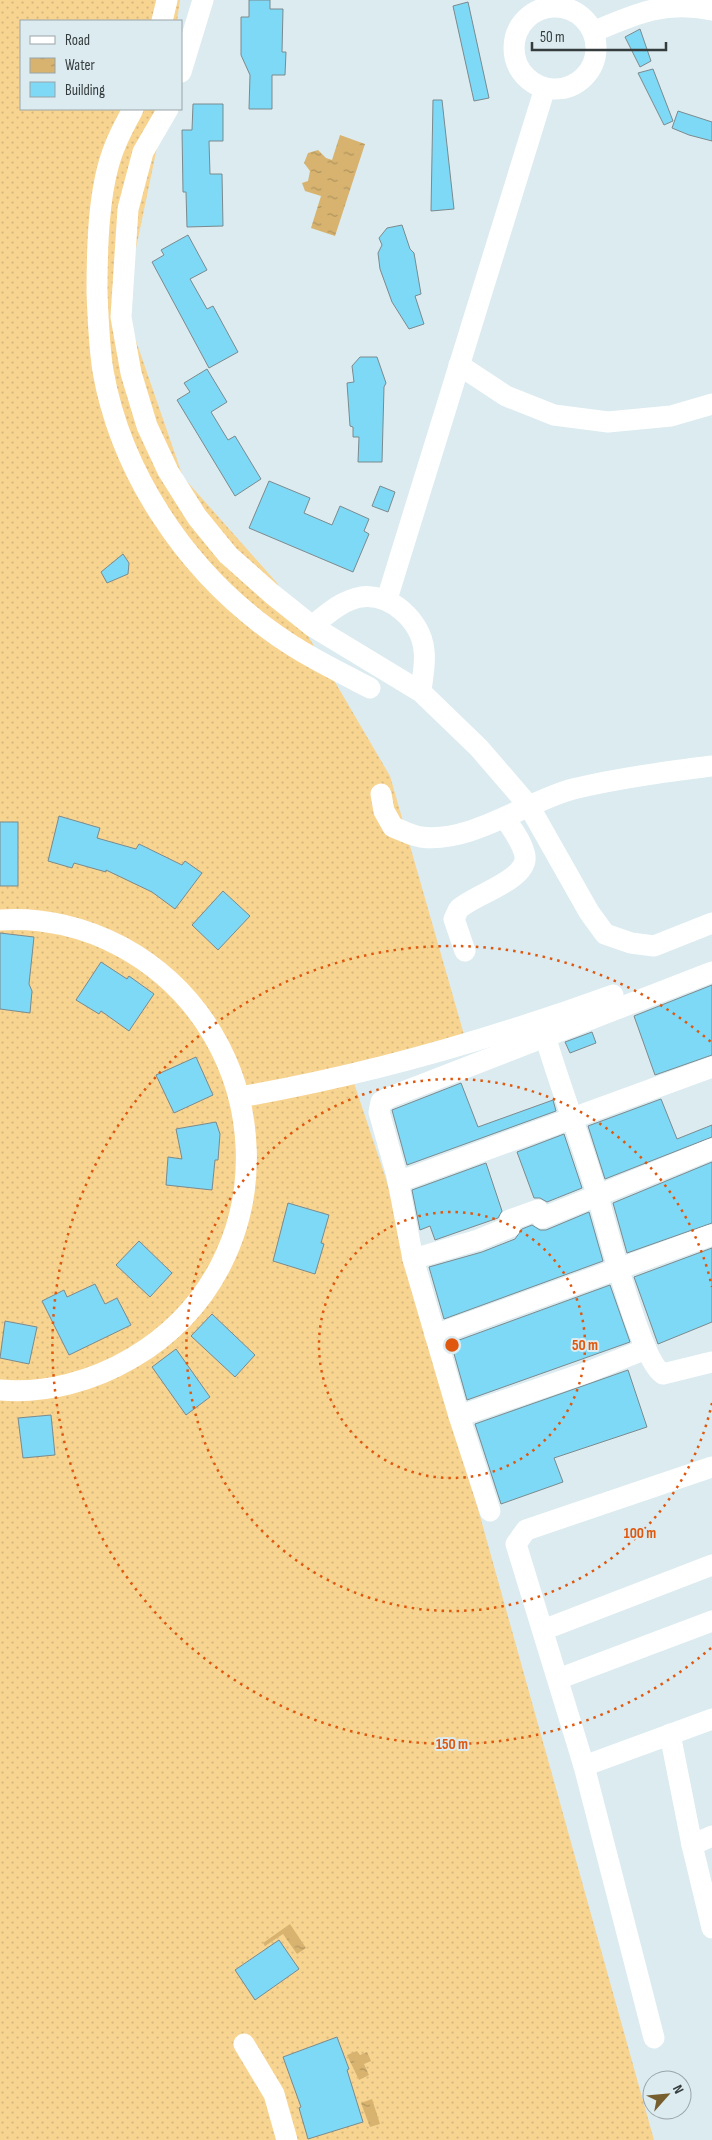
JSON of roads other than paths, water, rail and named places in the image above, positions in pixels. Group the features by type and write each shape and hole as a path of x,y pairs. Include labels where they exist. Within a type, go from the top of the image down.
{"street":[{"path":"162,20 167,0"},
{"path":"182,69 203,0"},
{"path":"565,4 586,21 593,32 596,51 590,70 582,80 558,90 545,88 533,83 523,75 516,64 513,51 514,38 525,8 545,8 565,4"},
{"path":"593,32 647,10 692,6 712,10"},
{"path":"387,599 545,88"},
{"path":"132,110 114,147 102,199 97,252 98,304 103,371 122,440 152,503 184,548 226,593 268,629 304,654 370,688"},
{"path":"167,110 143,152 128,209 121,317 130,373 148,426 168,471 197,517 228,555 312,626 421,692 478,748 529,806 589,912 605,934 631,943 654,946 712,923"},
{"path":"459,365 506,396 554,415 608,422 671,416 712,404"},
{"path":"312,626 338,606 361,597 387,599 412,619 424,650 421,692"},
{"path":"381,794 384,811 392,827 421,837 451,835 505,818 529,806 571,790 632,777 712,766"},
{"path":"465,951 454,919 459,909 510,879 522,866 525,857 516,835 505,818"},
{"path":"0,920 36,920 87,931 119,945 155,968 175,985 209,1025 222,1048 240,1097 246,1132 247,1159 243,1204 233,1238 218,1271 198,1301 174,1327 146,1350 115,1368 81,1381 46,1388 0,1390"},
{"path":"240,1097 304,1086 446,1050 531,1024 712,958"},
{"path":"490,1512 459,1416 414,1259 398,1182 379,1112 381,1102 712,972"},
{"path":"545,1036 570,1119 598,1194 618,1269 646,1349 658,1371 663,1374 712,1362"},
{"path":"398,1182 712,1067"},
{"path":"414,1259 478,1240 510,1227 510,1220 538,1210 542,1218 712,1149"},
{"path":"435,1335 712,1235"},
{"path":"459,1416 588,1372 646,1349"},
{"path":"654,2038 584,1766 516,1544 526,1530 712,1467"},
{"path":"543,1630 712,1565"},
{"path":"558,1679 712,1621"},
{"path":"584,1766 712,1719"},
{"path":"670,1734 692,1844 712,1928"},
{"path":"692,1844 712,1836"},
{"path":"244,2044 274,2094 287,2140"}],"water":[{"path":"340,135 365,144 335,236 311,228 321,196 305,191 302,183 308,181 310,171 304,163 308,153 318,150 326,158 332,160"},
{"path":"290,1924 306,1948 297,1954 283,1934 265,1946 263,1943"},
{"path":"357,2051 360,2055 367,2052 371,2061 364,2064 369,2075 359,2080 347,2055"},
{"path":"372,2099 380,2124 370,2127 361,2103"}]}
